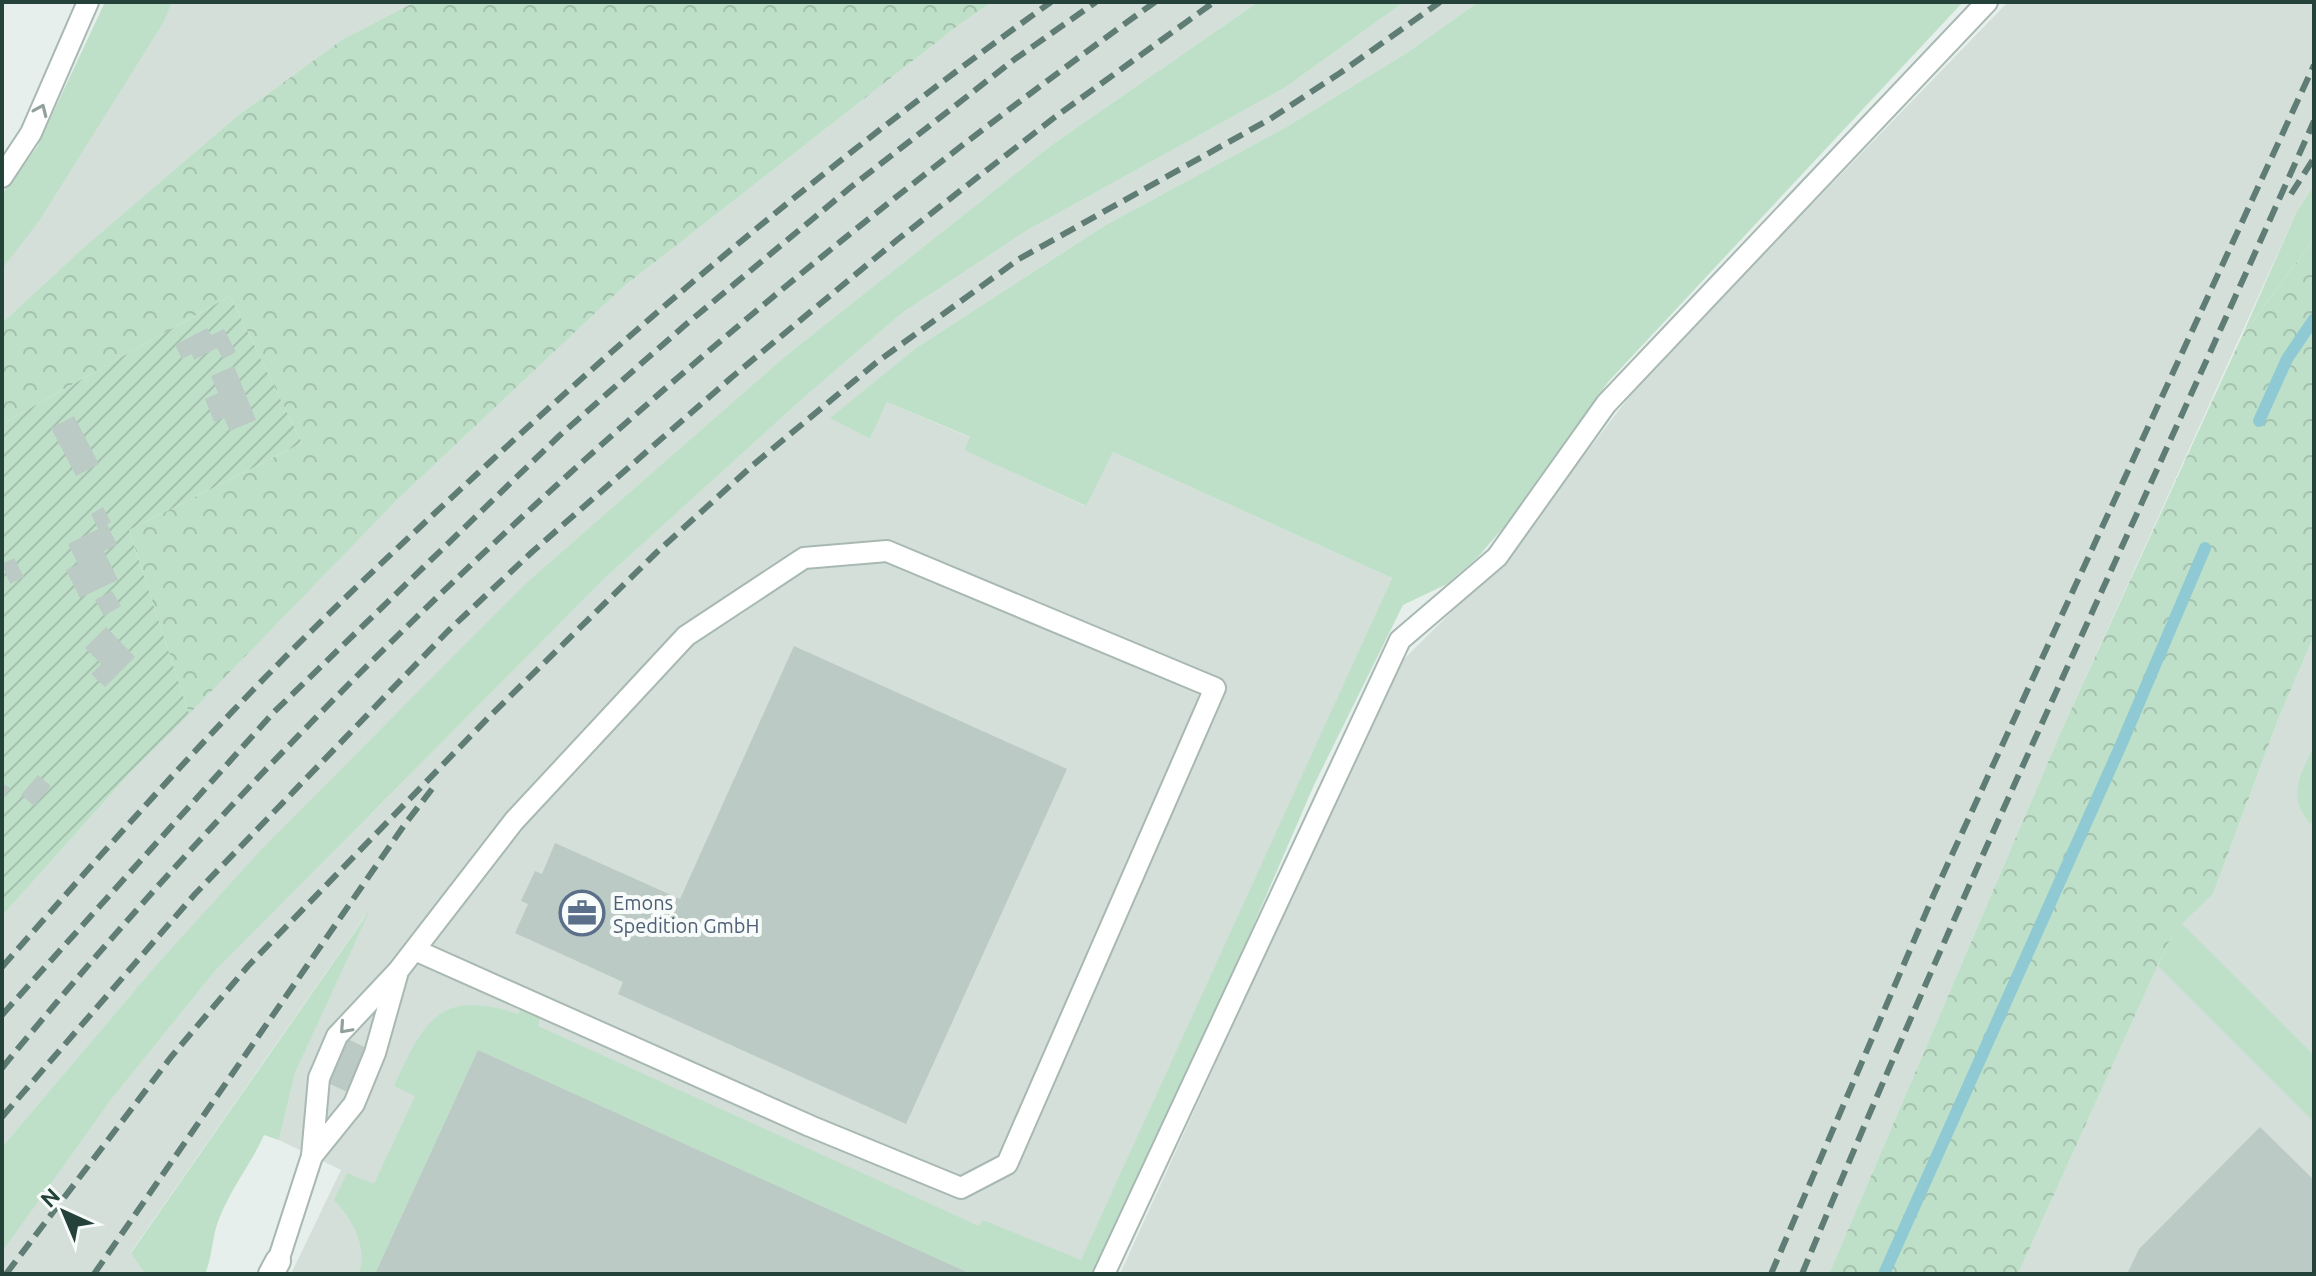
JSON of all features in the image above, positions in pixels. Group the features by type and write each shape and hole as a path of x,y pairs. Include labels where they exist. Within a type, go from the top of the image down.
{"lane":[{"path":"2,177 31,133 88,2"},
{"path":"1104,1274 1400,640 1497,557 1606,404 1987,2"},
{"path":"274,1267 312,1156 319,1078 337,1036 398,971 514,821 686,636 804,558 887,551 1215,688 1007,1164 961,1188 810,1126 415,950"},
{"path":"312,1156 354,1104 375,1053 398,971"}],"shaded area":[{"path":"109,2 415,2 343,39 236,117 83,248 2,323 2,217 60,120"},
{"path":"992,2 1258,2 1053,144 783,358 526,583 151,971 2,1147 2,916 129,774 398,499 623,287"},
{"path":"1404,2 1478,2 1408,52 1288,126 1104,226 916,348 831,418 870,439 887,402 971,438 964,449 1085,506 1113,452 1392,578 1085,1274 291,1274 341,1170 279,1140 295,1073 366,915 131,1252 145,1274 2,1274 2,1252 42,1194 110,1101 215,971 606,577 902,313 1026,231 1286,87"},
{"path":"2008,2 2314,2 2314,185 2296,213 2063,727 1829,1274 1120,1274 1370,724 1403,660 1504,560 1642,380"},
{"path":"2314,636 2314,1274 2018,1274 2168,943 2182,924 2213,894 2279,717"}],"green space":[{"path":"105,2 172,2 163,23 39,221 2,269 2,194 37,147"},
{"path":"415,2 992,2 623,287 398,499 189,714 129,530 302,443 230,296 2,424 2,323 83,248 236,117 343,39"},
{"path":"1258,2 1404,2 1286,87 1026,231 902,313 809,393 606,577 215,971 110,1101 2,1252 2,1147 151,971 258,853 526,583 783,358 1053,144"},
{"path":"1478,2 1963,2 1608,382 1513,516 1478,557 1447,584 1403,605 1314,785 1231,977 1092,1274 971,1274 478,1050 375,1274 359,1274 361,1253 357,1234 334,1200 347,1173 374,1184 415,1096 394,1086 415,1044 438,1016 452,1008 470,1005 518,1014 522,1007 540,1017 538,1026 979,1226 983,1220 1081,1260 1392,578 1113,452 1086,506 964,450 970,437 887,402 870,439 830,418 916,348 1104,226 1288,126 1408,52"},
{"path":"2314,185 2314,239 2242,336 2296,213"},
{"path":"2314,239 2314,636 2279,717 2213,894 2182,924 2168,943 2018,1274 1829,1274 2063,727 2242,336"},
{"path":"230,296 302,443 129,530 189,714 129,774 2,916 2,424"},
{"path":"2314,745 2314,820 2310,824 2297,794"},
{"path":"370,910 295,1073 279,1140 264,1135 229,1197 217,1226 205,1274 145,1274 131,1253"},
{"path":"2182,924 2314,1055 2314,1122 2158,966 2168,943"}],"building":[{"path":"207,328 211,335 224,329 236,352 223,359 217,348 194,360 192,354 182,359 175,345"},
{"path":"234,366 256,420 230,431 224,418 214,422 205,399 218,393 211,376"},
{"path":"74,416 99,464 76,476 51,428"},
{"path":"103,507 117,545 104,551 118,580 80,598 66,570 78,564 68,544 98,529 91,514"},
{"path":"14,558 24,577 10,584 2,564"},
{"path":"112,591 121,606 104,616 95,600"},
{"path":"106,627 135,657 105,687 91,674 101,664 85,648"},
{"path":"794,646 1067,769 906,1124 618,994 623,982 515,933 528,904 521,901 535,871 542,874 555,843 680,899"},
{"path":"38,775 51,786 34,806 21,795"},
{"path":"2,783 10,788 2,800"},
{"path":"335,1033 375,1052 356,1096 315,1077"},
{"path":"478,1050 971,1274 375,1274"},
{"path":"2260,1127 2314,1180 2314,1274 2127,1274 2139,1249"}],"waterway":[{"path":"2259,421 2287,359 2314,319"},
{"path":"1884,1274 2121,745 2205,548"}],"railway":[{"path":"2,967 253,690 491,461 694,280 764,222 905,110 1051,2"},
{"path":"2,1015 274,712 558,437 684,326 851,187 1015,59 1096,2"},
{"path":"2,1068 129,918 262,773 401,633 544,497 691,366 842,240 997,119 1155,2"},
{"path":"2,1117 195,894 448,631 532,552 732,377 897,240 1055,117 1214,2"},
{"path":"6,1274 171,1057 248,966 489,717 657,552 753,465 877,362 1019,259 1270,119 1440,2"},
{"path":"1771,1274 1934,894 2314,65"},
{"path":"1802,1274 1926,984 2314,121"},
{"path":"2291,194 2314,158"},
{"path":"94,1274 432,789"}],"place":[{"name":"Emons Spedition GmbH","path":"582,913"}]}
